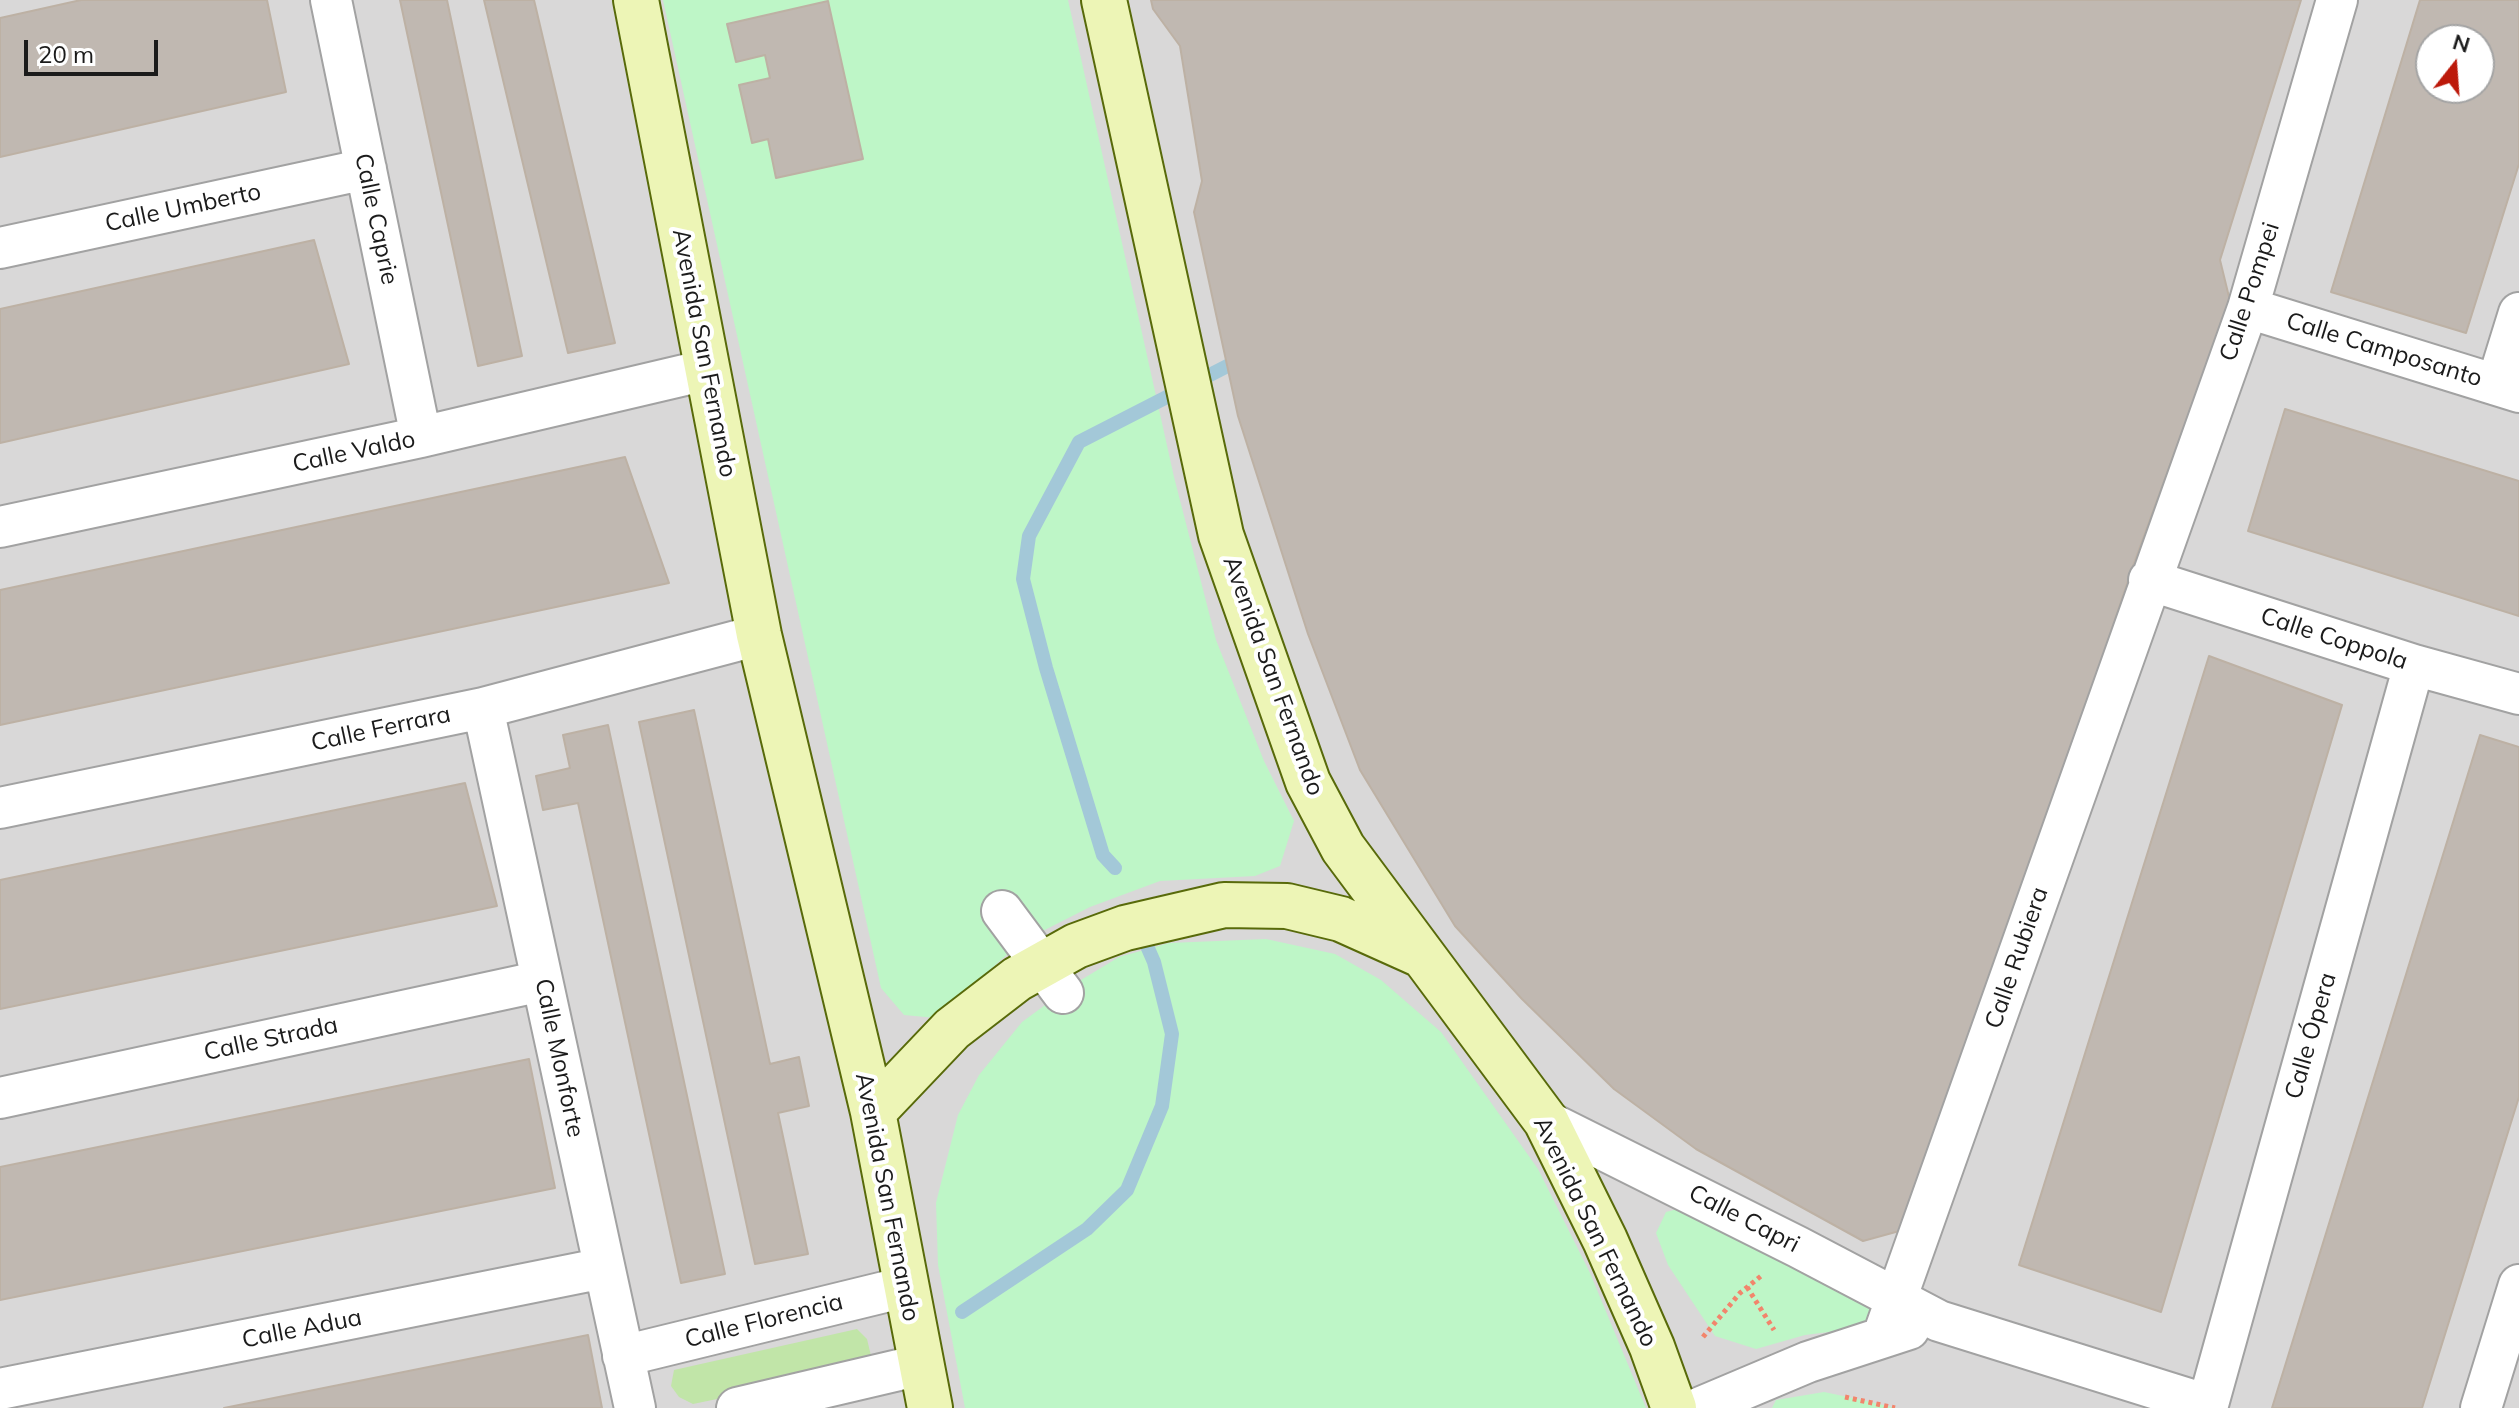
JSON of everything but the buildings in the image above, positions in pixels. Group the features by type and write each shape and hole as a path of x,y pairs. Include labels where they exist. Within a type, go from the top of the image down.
{"street":[{"name":"Calle Caprie","path":"331,0 421,437"},
{"name":"Avenida San Fernando","path":"636,0 759,635 873,1112 930,1408"},
{"name":"Avenida San Fernando","path":"1104,0 1221,535 1308,782 1343,848 1546,1121 1611,1253 1652,1347 1674,1408"},
{"name":"Calle Pompei","path":"2149,580 2248,308 2337,0"},
{"name":"Calle Umberto","path":"0,248 366,169"},
{"name":"Calle Camposanto","path":"2248,308 2508,388"},
{"path":"2508,388 2519,313"},
{"name":"Calle Valdo","path":"0,527 421,437 706,370"},
{"name":"Calle Coppola","path":"2149,580 2414,665 2519,694"},
{"name":"Calle Rubiera","path":"1883,1336 2149,580"},
{"name":"Calle Ferrara","path":"0,808 483,708 759,635"},
{"name":"Calle Ópera","path":"2208,1407 2414,665"},
{"name":"Calle Monforte","path":"483,708 635,1408"},
{"path":"1053,979 1076,946 1125,928 1224,905 1287,906 1341,919 1421,955"},
{"path":"1002,911 1053,979"},
{"path":"873,1112 952,1029 1017,979 1053,979"},
{"name":"Calle Strada","path":"0,1098 542,981"},
{"name":"Calle Capri","path":"1546,1121 1939,1321 2208,1407"},
{"name":"Calle Adua","path":"0,1389 604,1268"},
{"path":"2481,1408 2519,1285"},
{"name":"Calle Florencia","path":"623,1356 905,1287"},
{"path":"1699,1408 1808,1362 1883,1336 1939,1321"},
{"path":"737,1408 920,1365"}],"path":[{"path":"1703,1337 1747,1287 1770,1269"},
{"path":"1747,1287 1775,1332"},
{"path":"1866,1408 1867,1401 1895,1408"}],"shaded area":[{"path":"0,0 2519,0 2519,1408 0,1408"}],"green space":[{"path":"663,0 1068,0 1174,477 1216,640 1264,761 1294,821 1280,866 1255,876 1160,881 1090,907 1021,942 936,1018 904,1015 881,988"},
{"path":"1266,939 1335,954 1381,980 1441,1032 1538,1169 1590,1273 1646,1408 965,1408 938,1265 936,1203 958,1115 979,1075 1022,1022 1071,986 1119,957 1169,943"},
{"path":"1689,1206 1874,1298 1868,1327 1805,1335 1756,1349 1715,1336 1668,1265 1656,1233 1666,1212"},
{"path":"857,1329 867,1339 872,1360 857,1370 693,1404 679,1397 671,1386 674,1370"},
{"path":"1824,1392 1895,1408 1772,1408 1776,1400"}],"waterway":[{"path":"1115,868 1103,855 1046,668 1023,579 1029,536 1079,442 1243,358"},
{"path":"962,1312 1087,1229 1127,1190 1162,1106 1172,1034 1147,946"}]}
